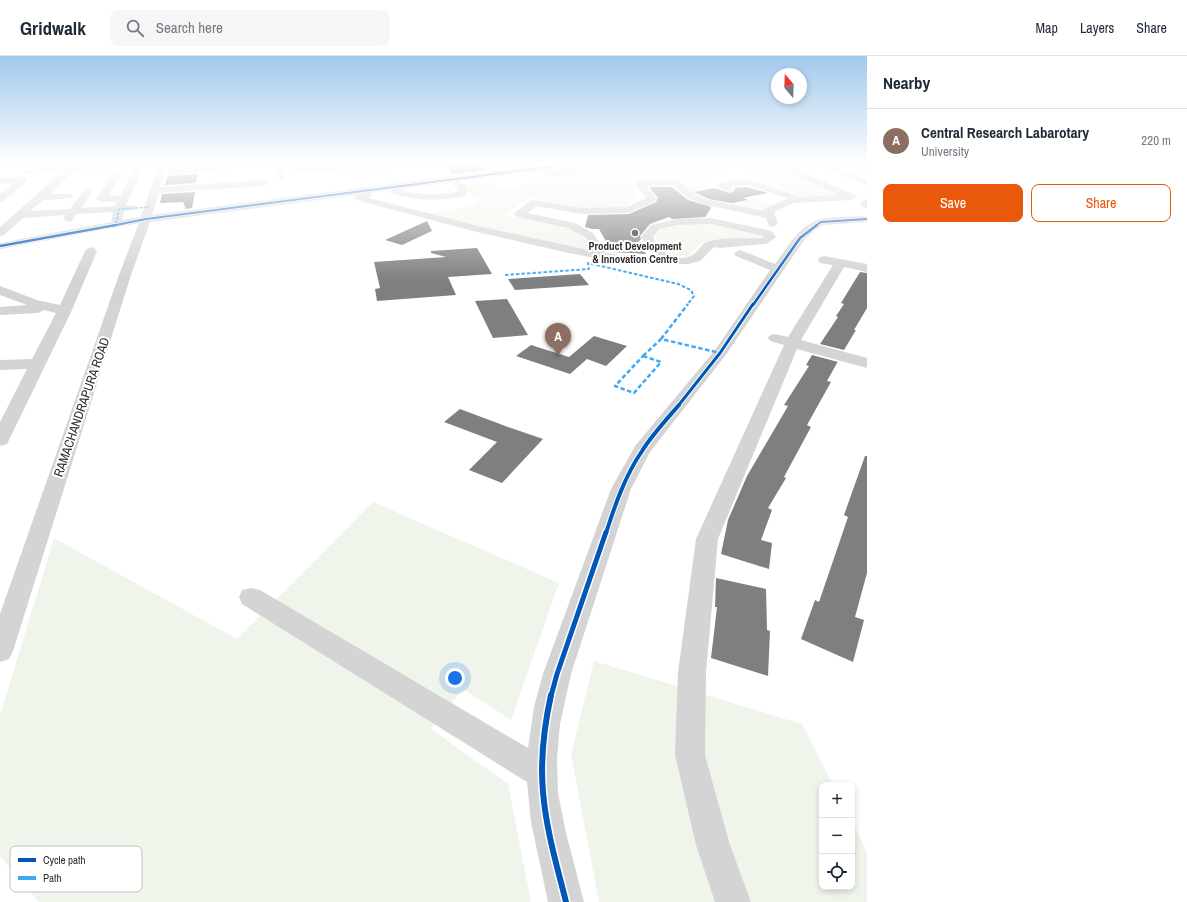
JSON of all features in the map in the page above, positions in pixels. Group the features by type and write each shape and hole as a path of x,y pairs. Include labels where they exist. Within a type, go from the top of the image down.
{"street":[{"path":"3,230 34,202"},
{"path":"57,235 81,202"},
{"path":"116,224 122,202"},
{"path":"19,215 119,209 129,202"},
{"path":"0,246 116,224 138,202"},
{"name":"RAMACHANDRAPURA ROAD","path":"0,651 150,202"},
{"path":"371,202 569,250 626,260 675,260 695,258 700,256 702,250 717,245 764,241 770,237 768,233 773,222 768,211 787,202"},
{"path":"602,256 589,235 571,225 518,214 534,203 582,211 629,210 645,202"},
{"path":"708,202 770,216"},
{"path":"30,206 59,204"},
{"path":"90,229 97,210"},
{"path":"566,902 545,809 542,774 543,735 548,704 622,489 642,450 720,353 800,238 816,224 821,222 867,219"},
{"path":"675,260 661,256 649,242 647,237 655,227 677,222 711,221 757,229 768,233"},
{"path":"3,230 27,226"},
{"path":"0,440 65,310 91,251"},
{"path":"740,254 777,269"},
{"path":"734,902 713,845 690,755 692,672 707,539 784,340 832,262 867,268"},
{"path":"0,290 29,302 49,308 65,310"},
{"path":"0,311 49,308"},
{"path":"784,340 867,363"},
{"path":"0,365 38,364"},
{"path":"252,597 542,774"}],"shaded area":[{"path":"476,202 522,202 505,214 508,216 561,226 580,233 588,243 590,252 424,214 473,206"},
{"path":"553,202 630,202 622,208 615,209 583,208"},
{"path":"714,202 765,202 775,206 763,212"},
{"path":"680,223 705,223 759,232 762,237 754,239 712,240 697,247 689,257 671,254 652,235 658,229"},
{"path":"373,502 559,583 511,720 463,689 431,729 508,784 531,902 39,902 31,892 142,892 142,846 10,846 10,868 0,856 0,716 54,538 237,639"},
{"path":"594,661 802,724 831,782 819,782 819,890 855,890 855,828 867,852 867,902 599,902 571,755"}],"building":[{"path":"183,202 193,202 192,208 186,209"},
{"path":"655,202 697,202 712,207 709,208 711,208 705,217 672,219 669,217 650,224 640,236 641,239 638,242 646,254 612,252 599,229 585,227 588,215 629,214"},
{"path":"427,221 432,231 402,245 385,240"},
{"path":"477,248 492,274 448,277 456,295 377,301 375,289 380,288 374,262 446,257 431,253 431,251"},
{"path":"860,272 867,273 867,308 854,330 856,330 844,350 820,344 838,317 836,316 844,304 841,303"},
{"path":"580,274 589,285 515,290 508,279"},
{"path":"507,299 528,335 493,338 475,301"},
{"path":"594,336 627,346 606,366 587,359 570,374 516,356 531,345 569,357"},
{"path":"812,355 838,362 827,381 831,382 807,425 811,427 784,477 786,478 768,508 772,510 761,540 772,543 769,569 721,554 728,520 747,476 788,406 784,405 809,366 806,365"},
{"path":"460,409 543,439 502,483 469,470 497,442 444,422"},
{"path":"865,456 867,456 867,573 855,617 864,620 853,662 801,639 815,600 819,602 848,517 844,515"},
{"path":"716,578 766,589 767,630 770,631 768,676 711,658 717,607 715,607"}],"marked path":[{"path":"116,224 119,209 150,207"},
{"path":"505,275 589,269 588,263 678,284 691,290 694,296 661,339"},
{"path":"643,356 661,362 634,393 615,386 643,356 661,339 720,353"}],"cycle path":[{"path":"0,246 146,219 274,202"},
{"path":"566,902 549,833 545,810 542,776 545,724 557,674 621,489 642,450 720,353 800,238 811,228 821,222 867,219"}],"place":[{"name":"Product Development & Innovation Centre","path":"635,233"},
{"name":"Central Research Labarotary","path":"558,356"}]}
